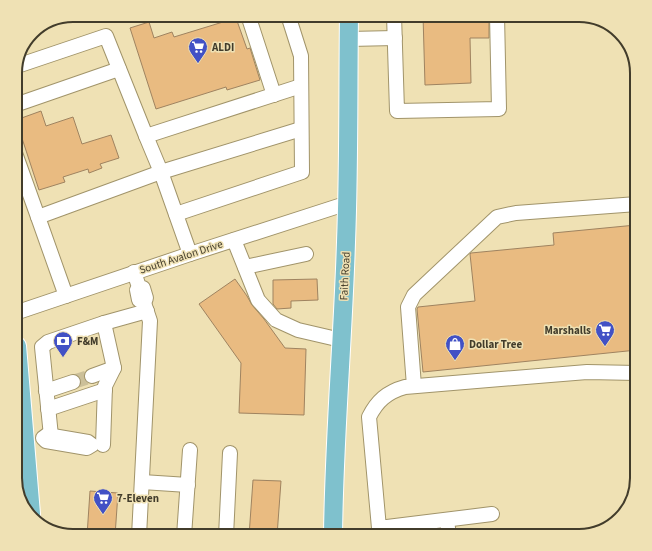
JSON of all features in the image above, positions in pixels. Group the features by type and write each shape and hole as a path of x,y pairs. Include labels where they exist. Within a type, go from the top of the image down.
{"main road":[{"name":"Faith Road","path":"333,529 348,203 349,22"},
{"path":"22,414 30,506"}],"street":[{"path":"250,22 274,95"},
{"path":"176,214 302,172 301,56 290,22"},
{"path":"394,22 396,111 499,110 497,22"},
{"path":"23,64 106,36 161,172 190,254"},
{"path":"349,39 395,38"},
{"path":"22,102 119,69"},
{"path":"146,136 301,86"},
{"path":"38,217 161,172 301,130"},
{"path":"22,172 66,296"},
{"name":"South Avalon Drive","path":"22,311 134,272 348,203"},
{"path":"414,386 408,307 414,295 497,217 516,213 630,205"},
{"path":"234,240 258,300 276,320 298,330 341,340"},
{"path":"245,267 306,254"},
{"path":"134,272 139,287 137,290 139,300 145,307 150,321 139,529"},
{"path":"24,436 47,437 48,408 42,347 48,342 145,307"},
{"path":"103,445 105,386 114,368 104,323"},
{"path":"92,376 114,368"},
{"path":"381,529 379,528 369,417 374,406 393,390 414,386 587,372 630,373"},
{"path":"46,391 73,382"},
{"path":"48,408 105,390"},
{"path":"185,529 190,450"},
{"path":"226,529 230,453"},
{"path":"142,482 188,485"},
{"path":"402,529 447,520 492,514"},
{"path":"447,520 448,529"}],"building":[{"name":"ALDI","path":"149,22 154,38 172,32 174,37 223,22 237,22 247,49 250,48 260,80 227,90 226,87 156,109 130,28"},
{"path":"423,22 489,22 489,38 470,38 471,83 425,85"},
{"path":"41,111 46,126 73,117 82,144 111,135 119,158 100,164 102,168 89,173 88,169 63,177 65,182 39,190 22,138 22,118"},
{"path":"630,226 630,351 423,372 418,307 475,301 471,253 554,245 553,233"},
{"path":"235,279 252,305 285,348 306,349 304,415 239,413 241,363 199,304"},
{"path":"317,279 318,300 291,301 291,308 277,309 273,304 273,280"},
{"path":"253,480 281,481 278,529 250,529"},
{"name":"7-Eleven","path":"90,491 118,493 115,529 87,529"}],"tunnel":[{"path":"73,382 92,376"}],"place":[{"name":"ALDI","path":"198,64"},
{"name":"Marshalls","path":"605,347"},
{"name":"F&M","path":"63,358"},
{"name":"Dollar Tree","path":"455,361"},
{"name":"7-Eleven","path":"103,515"}]}
